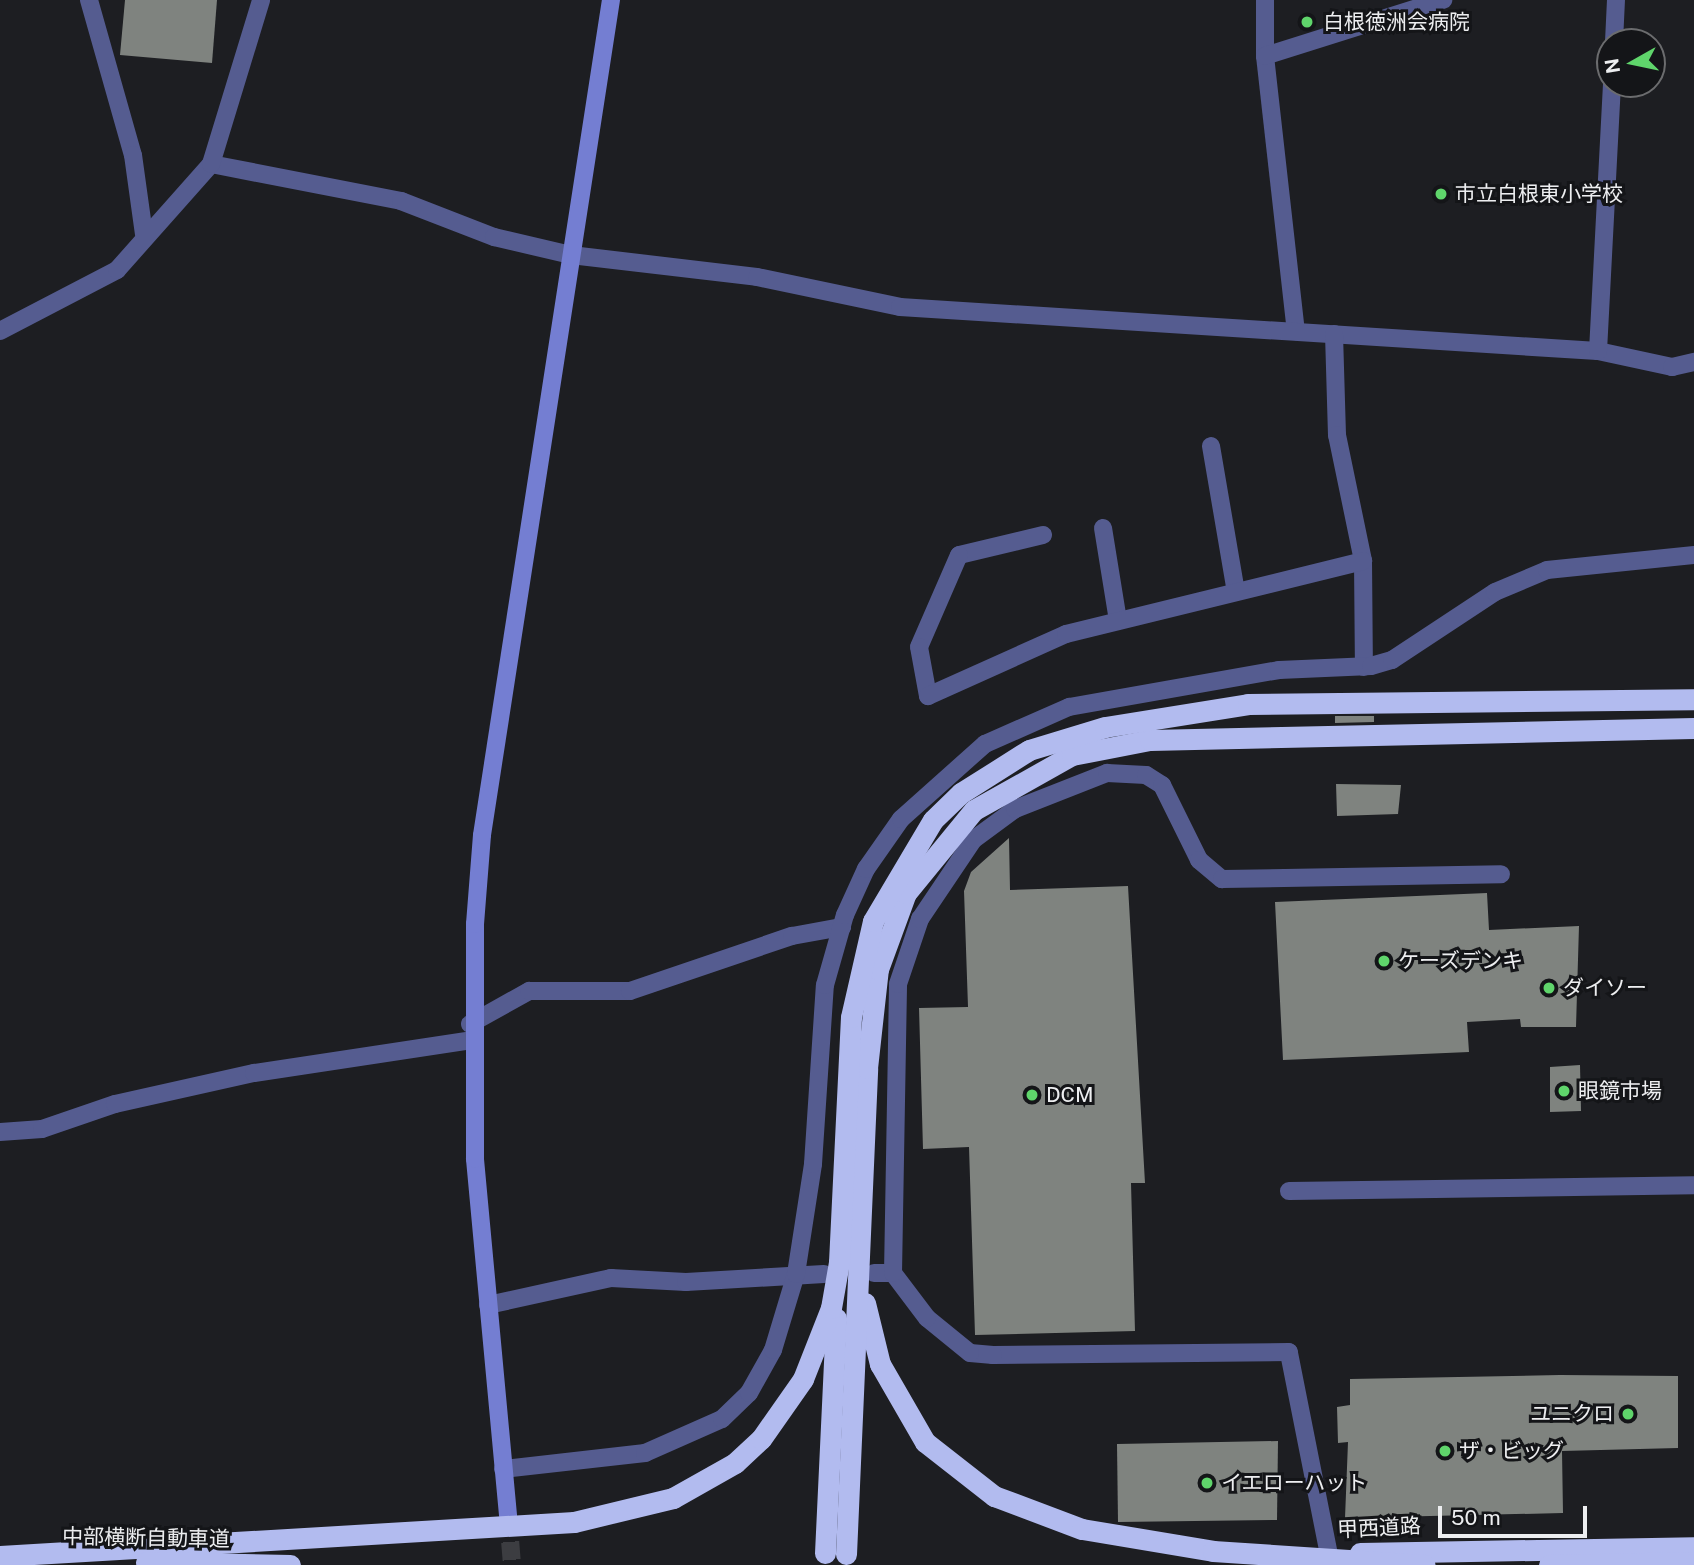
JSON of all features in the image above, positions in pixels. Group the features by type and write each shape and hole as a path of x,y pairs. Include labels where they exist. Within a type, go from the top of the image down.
{"highway":[{"path":"1425,1565 1238,1553 1082,1529 994,1496 925,1442 880,1364 849,1268 851,1017 873,920 933,820 994,770 1065,736 1248,704 1694,699"},
{"path":"835,1554 849,1268 870,1021 889,929 906,893 949,835 1005,788 1072,755 1150,740 1694,728"},
{"path":"0,1558 125,1556 476,1533 607,1517 673,1498 735,1463 783,1411 820,1342 849,1268"},
{"name":"甲西道路","path":"1278,1565 1329,1560 1694,1547"},
{"name":"中部横断自動車道","path":"125,1556 290,1565"},
{"path":"1549,1565 1694,1562"}],"street":[{"path":"89,0 133,155 144,234"},
{"path":"0,331 117,270 144,234 211,164 261,0"},
{"path":"508,1515 488,1305 471,1032 482,835 611,0"},
{"path":"1265,0 1265,57 1296,331"},
{"path":"1265,57 1443,0"},
{"path":"1615,28 1616,0"},
{"path":"1598,351 1611,98"},
{"path":"211,164 401,201 494,237 571,255 757,277 900,307 1598,351 1672,367 1694,362"},
{"path":"1334,334 1339,446 1363,561 1364,667"},
{"path":"1211,446 1236,592"},
{"path":"1103,528 1118,621"},
{"path":"1043,536 959,555 919,647 928,696 1066,634 1363,561"},
{"path":"503,1469 645,1453 722,1419 748,1393 773,1350 796,1274 813,1164 825,985 842,927 866,869 901,819 935,782 1027,721 1069,707 1279,670 1364,667 1392,660 1495,592 1547,570 1694,555"},
{"path":"1329,1560 1289,1352 970,1353 938,1332 893,1273 898,984 920,919 951,869 973,840 1015,809 1080,781 1127,771 1161,785 1199,860 1222,879 1501,874"},
{"path":"0,1132 42,1129 115,1104 254,1073 471,1032 529,991 630,990 792,936 842,927"},
{"path":"1289,1191 1694,1185"},
{"path":"488,1305 611,1278 686,1282 849,1268 893,1273"}],"building":[{"path":"125,0 217,0 212,63 120,55"},
{"path":"1335,716 1374,716 1374,722 1335,723"},
{"path":"1336,784 1401,785 1398,814 1337,816"},
{"name":"DCM","path":"1009,838 1010,890 1128,886 1145,1183 1131,1183 1135,1331 975,1335 969,1147 923,1149 919,1008 968,1007 964,891 971,872"},
{"name":"ケーズデンキ","path":"1487,893 1489,930 1579,926 1576,1027 1521,1027 1520,1019 1467,1022 1469,1052 1283,1060 1275,902"},
{"path":"1580,1065 1581,1111 1550,1112 1550,1067"},
{"path":"1678,1376 1678,1448 1562,1451 1563,1513 1345,1518 1348,1442 1338,1443 1337,1407 1350,1405 1350,1379"},
{"path":"1278,1441 1277,1520 1118,1522 1117,1444"}],"tunnel":[{"path":"508,1515 512,1565"}],"place":[{"name":"白根徳洲会病院","path":"1307,22"},
{"name":"市立白根東小学校","path":"1441,194"},
{"name":"ケーズデンキ","path":"1384,961"},
{"name":"ダイソー","path":"1549,988"},
{"name":"眼鏡市場","path":"1564,1091"},
{"name":"DCM","path":"1032,1095"},
{"name":"ユニクロ","path":"1628,1414"},
{"name":"ザ・ビッグ","path":"1445,1451"},
{"name":"イエローハット","path":"1207,1483"}]}
